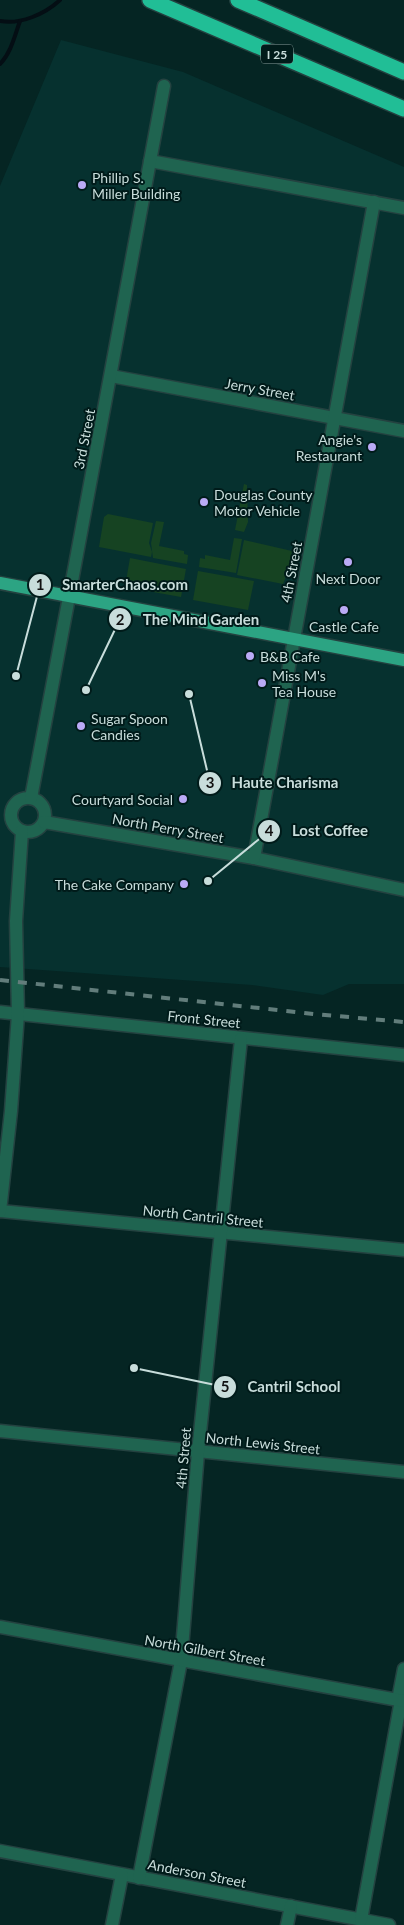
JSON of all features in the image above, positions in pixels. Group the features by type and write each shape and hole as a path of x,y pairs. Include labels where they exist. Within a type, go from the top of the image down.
{"highway":[{"name":"I 25","path":"150,0 404,109"},
{"name":"I 25","path":"238,0 404,72"}],"main road":[{"path":"0,583 404,660"}],"street":[{"name":"3rd Street","path":"31,798 164,86"},
{"path":"150,161 404,208"},
{"name":"4th Street","path":"254,858 374,202"},
{"name":"Jerry Street","path":"110,376 404,431"},
{"path":"31,798 44,808 44,822 34,832 22,832 13,824 6,812 20,800 31,798"},
{"name":"North Perry Street","path":"44,822 254,858 404,890"},
{"path":"0,1211 12,1111 18,1014 16,922 22,832"},
{"name":"Front Street","path":"0,1012 404,1055"},
{"name":"4th Street","path":"139,1878 181,1661 198,1452 241,1039"},
{"name":"North Cantril Street","path":"0,1211 404,1250"},
{"name":"North Lewis Street","path":"0,1431 404,1472"},
{"name":"North Gilbert Street","path":"0,1627 401,1700"},
{"path":"361,1920 401,1700 404,1669"},
{"name":"Anderson Street","path":"0,1851 389,1925"},
{"path":"112,1925 122,1874"},
{"path":"288,1925 291,1906"}],"shaded area":[{"path":"61,40 183,72 404,167 404,984 349,984 323,995 252,985 0,967 0,186"}],"green space":[{"path":"244,484 247,485 248,522 244,532 235,530"},
{"path":"108,514 153,523 149,543 152,552 151,557 99,547 104,517"},
{"path":"156,521 164,522 159,546 184,551 184,554 188,555 187,564 153,558 151,543"},
{"path":"234,538 242,539 236,573 199,567 200,558 205,559 205,555 230,560"},
{"path":"244,540 292,551 289,569 283,584 237,575"},
{"path":"130,558 186,569 181,597 125,587"},
{"path":"198,571 254,581 248,610 193,600"}],"waterway":[{"path":"0,21 24,20 40,14 60,0"},
{"path":"0,64 10,49 20,21"}],"railway":[{"path":"0,980 404,1022"}],"place":[{"name":"Phillip S. Miller Building","path":"82,185"},
{"name":"Angie's Restaurant","path":"372,447"},
{"name":"Douglas County Motor Vehicle","path":"204,502"},
{"name":"Next Door","path":"348,562"},
{"name":"Castle Cafe","path":"344,610"},
{"name":"B&B Cafe","path":"250,656"},
{"name":"SmarterChaos.com","path":"16,676"},
{"name":"Miss M's Tea House","path":"262,683"},
{"name":"The Mind Garden","path":"86,690"},
{"name":"Haute Charisma","path":"189,694"},
{"name":"Sugar Spoon Candies","path":"81,726"},
{"name":"Courtyard Social","path":"183,799"},
{"name":"Lost Coffee","path":"208,881"},
{"name":"The Cake Company","path":"184,884"},
{"name":"Cantril School","path":"134,1368"}]}
